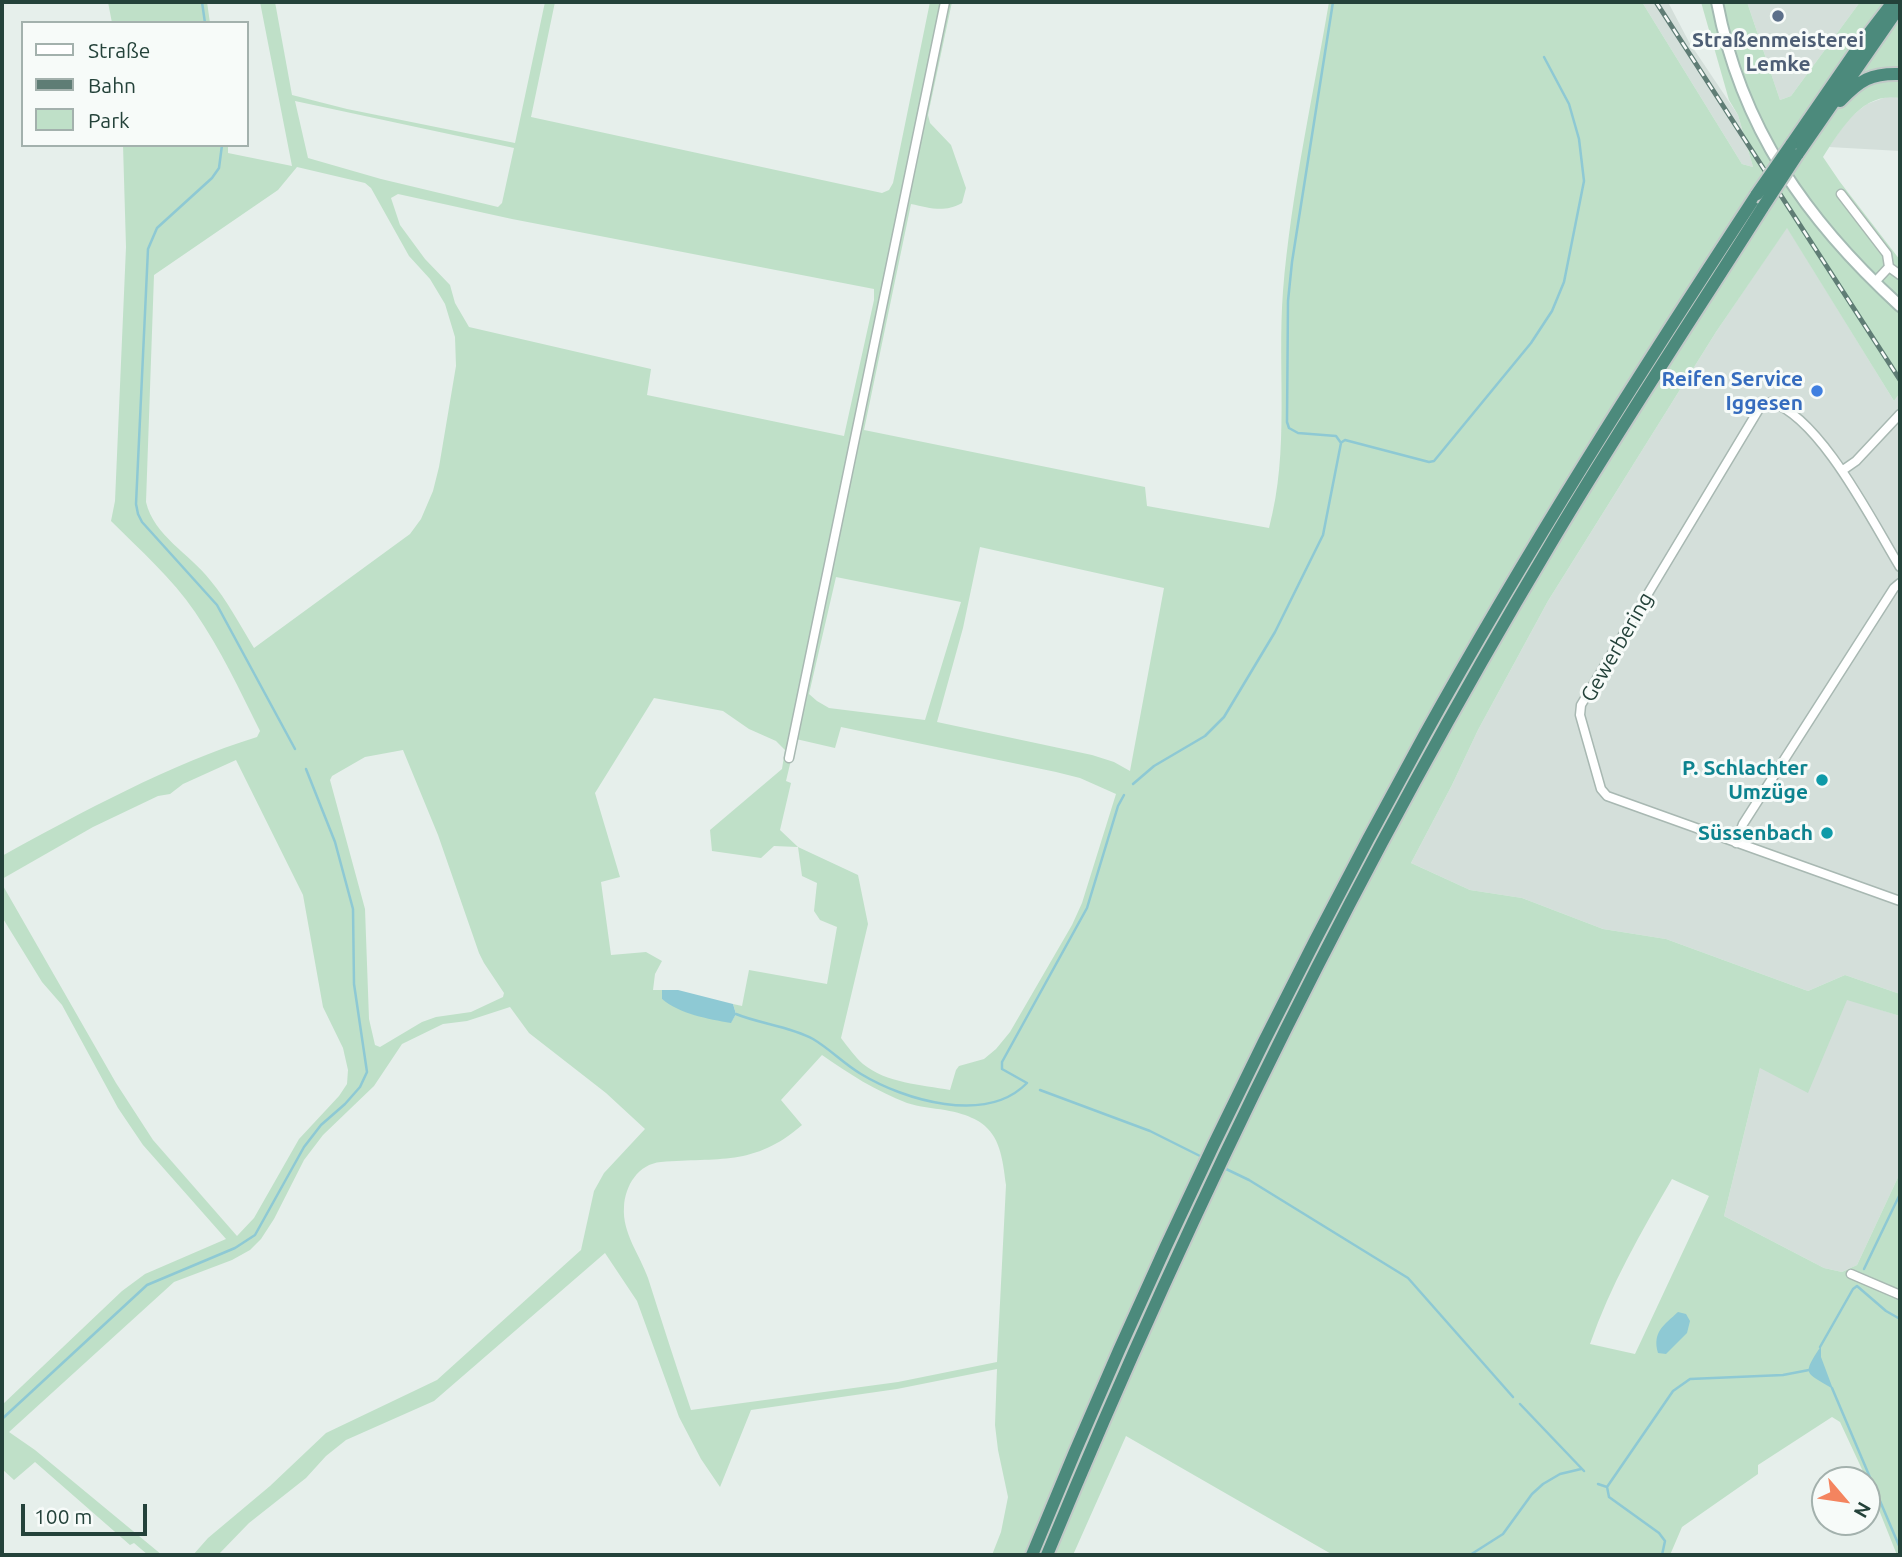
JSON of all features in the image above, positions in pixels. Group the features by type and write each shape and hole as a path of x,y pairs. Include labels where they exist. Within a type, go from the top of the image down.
{"highway":[{"path":"1047,1555 1096,1421 1171,1233 1254,1077 1530,580 1660,367 1763,207 1886,2"},
{"path":"1860,44 1893,2"},
{"path":"1796,153 1900,6"},
{"path":"1254,1077 1376,826 1482,635 1604,432 1757,194 1857,83 1880,74 1900,74"},
{"path":"1032,1555 1096,1421"}],"main road":[{"path":"1717,2 1742,92 1763,140 1817,218 1900,306"}],"street":[{"path":"789,758 945,2"},
{"path":"1841,194 1887,254 1889,267 1900,275"},
{"path":"1875,282 1889,267"},
{"name":"Gewerbering","path":"1900,567 1843,470 1823,444 1784,406 1772,402 1759,409 1581,705 1580,715 1601,789 1607,796 1900,901"},
{"path":"1843,470 1856,461 1900,414"},
{"path":"1736,843 1743,824 1887,598 1900,583"},
{"path":"1851,1274 1900,1295"}],"shaded area":[{"path":"1642,2 1668,2 1689,42 1738,115 1753,167 1742,164"},
{"path":"1747,2 1860,2 1791,96 1780,100"},
{"path":"1889,96 1900,98 1900,151 1829,147 1848,119 1867,104"},
{"path":"1787,227 1894,401 1900,393 1900,994 1845,975 1808,991 1666,939 1603,929 1522,898 1470,890 1411,863 1478,730 1548,601 1716,332"},
{"path":"1847,999 1900,1016 1900,1173 1857,1265 1842,1272 1824,1268 1724,1216 1760,1068"}],"green space":[{"path":"108,2 207,2 210,21 112,21"},
{"path":"260,2 275,2 292,95 347,109 515,143 545,2 555,2 531,117 882,193 889,190 893,183 930,2 952,2 928,115 930,123 951,145 966,188 962,203 949,208 937,209 911,204 864,430 1145,487 1147,506 1269,528 1281,440 1282,321 1287,255 1329,2 1642,2 1742,164 1753,167 1738,115 1729,100 1701,2 1747,2 1780,100 1791,96 1860,2 1900,2 1900,98 1887,97 1864,106 1845,125 1823,157 1900,260 1900,393 1894,401 1787,228 1716,332 1548,601 1478,730 1411,863 1470,890 1522,898 1603,929 1666,939 1808,991 1845,975 1900,994 1900,1016 1847,1000 1808,1093 1760,1068 1724,1216 1824,1268 1842,1272 1857,1265 1900,1173 1900,1555 1897,1555 1881,1515 1881,1466 1860,1466 1840,1422 1832,1417 1758,1465 1758,1474 1682,1527 1670,1555 1333,1555 1126,1436 1073,1555 992,1555 1001,1532 1008,1497 995,1425 997,1369 897,1389 751,1410 720,1487 701,1459 679,1417 637,1301 605,1253 434,1401 346,1440 326,1456 306,1478 249,1523 218,1555 193,1555 208,1538 270,1486 326,1433 437,1380 581,1250 594,1191 604,1173 645,1129 606,1093 529,1033 510,1007 467,1021 443,1024 402,1044 374,1086 323,1135 304,1160 274,1219 250,1250 232,1260 174,1282 9,1432 35,1450 162,1555 148,1555 134,1543 130,1545 35,1462 14,1480 2,1469 2,1405 122,1291 145,1274 226,1239 143,1145 118,1108 62,1005 42,982 2,917 2,884 116,1083 153,1140 237,1236 254,1218 299,1139 347,1084 348,1070 343,1048 323,1007 303,895 236,760 183,784 170,794 158,796 93,827 2,879 2,856 127,790 192,761 257,737 260,731 222,656 195,612 166,576 111,521 115,501 126,247 123,147 228,147 228,153 292,166","holes":["295,101 514,148 502,203 498,207 381,179 308,158","297,167 365,183 371,188 409,256 430,279 445,304 455,337 456,366 439,467 433,491 421,519 410,534 254,648 202,570 156,525 146,502 154,275 278,190","398,194 512,219 874,289 874,300 844,436 647,395 651,369 469,327 455,303 450,285 425,259 400,225 391,198","980,547 1164,588 1130,771 1092,755 937,722 963,628","836,577 961,602 925,720 829,708 809,694","654,698 723,711 749,729 776,741 785,750 782,769 710,830 712,851 761,858 774,846 798,847 802,876 817,883 814,911 820,920 837,927 827,984 749,970 742,1006 733,1004 736,1014 731,1022 690,1013 662,999 662,990 653,990 655,974 662,961 646,952 611,955 601,882 620,877 595,793","841,727 1056,772 1080,778 1116,794 1082,903 1072,925 1010,1032 984,1059 959,1066 950,1090 882,1075 863,1064 841,1038 868,924 858,875 798,847 780,830 791,783 786,781 796,739 835,748","403,750 438,835 479,953 504,993 503,997 471,1012 422,1022 380,1047 375,1045 369,1019 365,909 330,780 332,776 365,757","822,1055 863,1082 896,1098 916,1106 961,1114 985,1126 992,1134 1001,1155 1006,1185 997,1362 898,1382 691,1410 648,1278 626,1226 624,1207 627,1191 634,1177 653,1164 735,1157 768,1148 802,1125 781,1100","1672,1179 1709,1196 1635,1354 1590,1344 1617,1280"]}],"water":[{"path":"662,990 678,990 733,1004 736,1014 731,1023 695,1015 677,1009 662,999"},
{"path":"1678,1312 1686,1314 1690,1321 1687,1333 1666,1354 1658,1353 1658,1334"},
{"path":"1821,1346 1821,1357 1833,1389 1809,1372"}],"waterway":[{"path":"202,2 205,21"},
{"path":"1133,784 1154,766 1205,736 1224,717 1275,632 1323,535 1341,443 1336,436 1298,433 1289,428 1288,301 1333,2"},
{"path":"1342,442 1345,440 1429,462 1434,461 1531,343 1552,311 1564,282 1584,181 1579,139 1569,104 1544,57"},
{"path":"222,147 219,168 212,178 157,228 148,249 136,504 142,522 217,605 295,749"},
{"path":"2,1419 147,1285 235,1248 255,1235 304,1147 321,1125 360,1087 367,1072 354,984 353,909 335,842 306,769"},
{"path":"736,1014 804,1035 879,1084 922,1099 968,1105 990,1103 1010,1096 1027,1083 1002,1069 1002,1062 1087,908 1118,806 1124,795"},
{"path":"1040,1090 1150,1131 1202,1157"},
{"path":"1224,1168 1249,1180 1408,1278 1513,1397"},
{"path":"1864,1269 1900,1194"},
{"path":"1820,1347 1857,1286 1886,1311 1900,1319"},
{"path":"1662,1555 1665,1541 1659,1533 1609,1497 1607,1487 1673,1391 1690,1379 1783,1375 1809,1370"},
{"path":"1832,1388 1900,1548"},
{"path":"1520,1404 1584,1471"},
{"path":"1470,1555 1503,1534 1532,1494 1543,1484 1560,1474 1581,1469"},
{"path":"1598,1484 1607,1487"}],"railway":[{"path":"1656,2 1900,380"}],"place":[{"name":"Straßenmeisterei Lemke","path":"1778,16"},
{"name":"Reifen Service Iggesen","path":"1817,391"},
{"name":"P. Schlachter Umzüge","path":"1822,780"},
{"name":"Süssenbach","path":"1827,833"}]}
